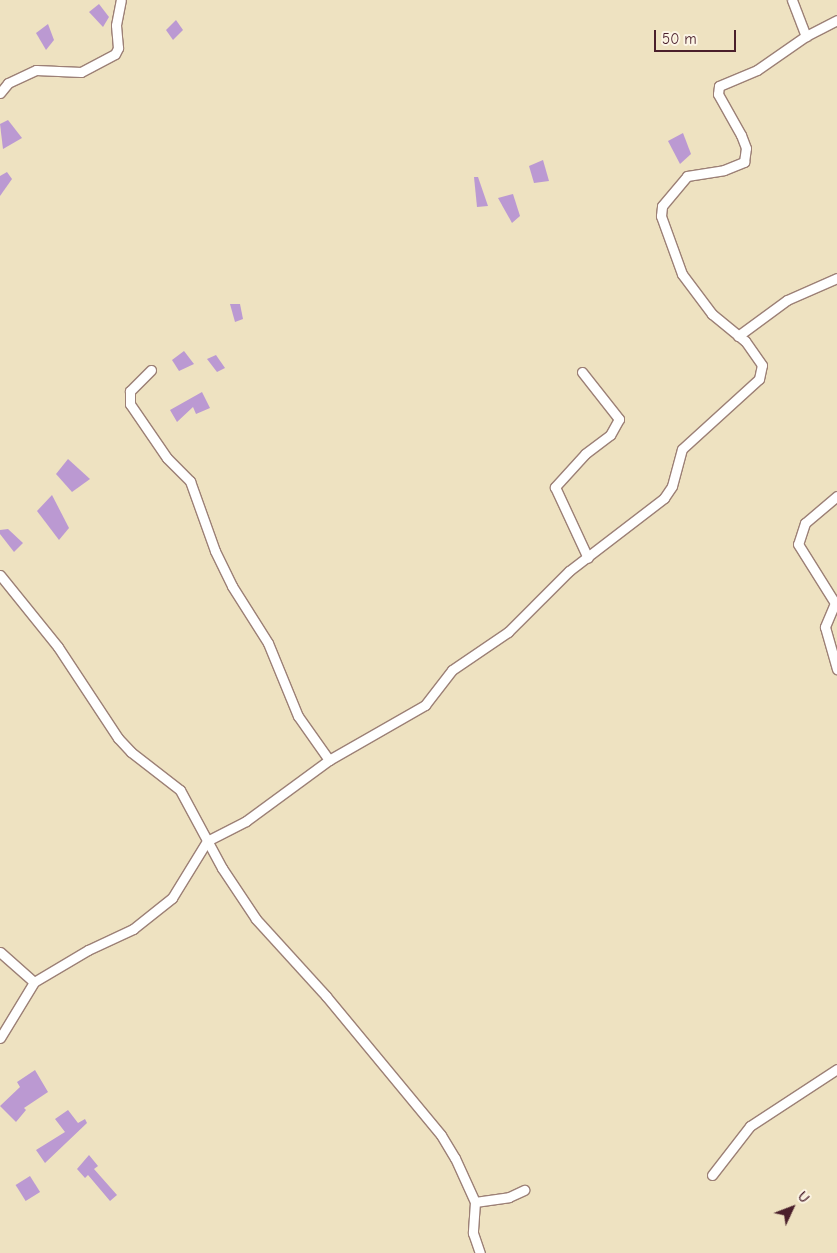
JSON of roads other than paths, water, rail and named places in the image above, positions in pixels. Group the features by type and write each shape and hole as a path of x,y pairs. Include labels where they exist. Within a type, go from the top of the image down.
{"street":[{"path":"0,93 8,83 36,70 81,72 114,54 118,48 116,25 120,0"},
{"path":"792,0 806,36"},
{"path":"0,1038 34,982 82,954 134,930 153,916 172,898 207,841 246,821 330,760 425,705 452,670 508,632 532,611 551,588 664,498 672,486 682,449 759,379 762,365 738,336 712,314 682,274 661,216 662,206 687,176 724,170 744,162 744,142 718,94 719,86 757,70 806,36 837,20"},
{"path":"738,336 787,300 837,278"},
{"path":"151,370 130,391 130,404 167,458 190,481 215,551 232,586 268,643 298,716 330,760"},
{"path":"582,372 619,419 610,436 585,454 555,487 588,558"},
{"path":"837,496 805,524 798,544 835,602 826,635 837,669"},
{"path":"0,575 58,647 118,738 131,752 180,790 236,893 256,919 326,996 440,1135 455,1158 475,1202 473,1233 480,1253"},
{"path":"0,952 34,982"},
{"path":"712,1175 750,1126 837,1070"},
{"path":"475,1202 510,1197 524,1190"}]}
